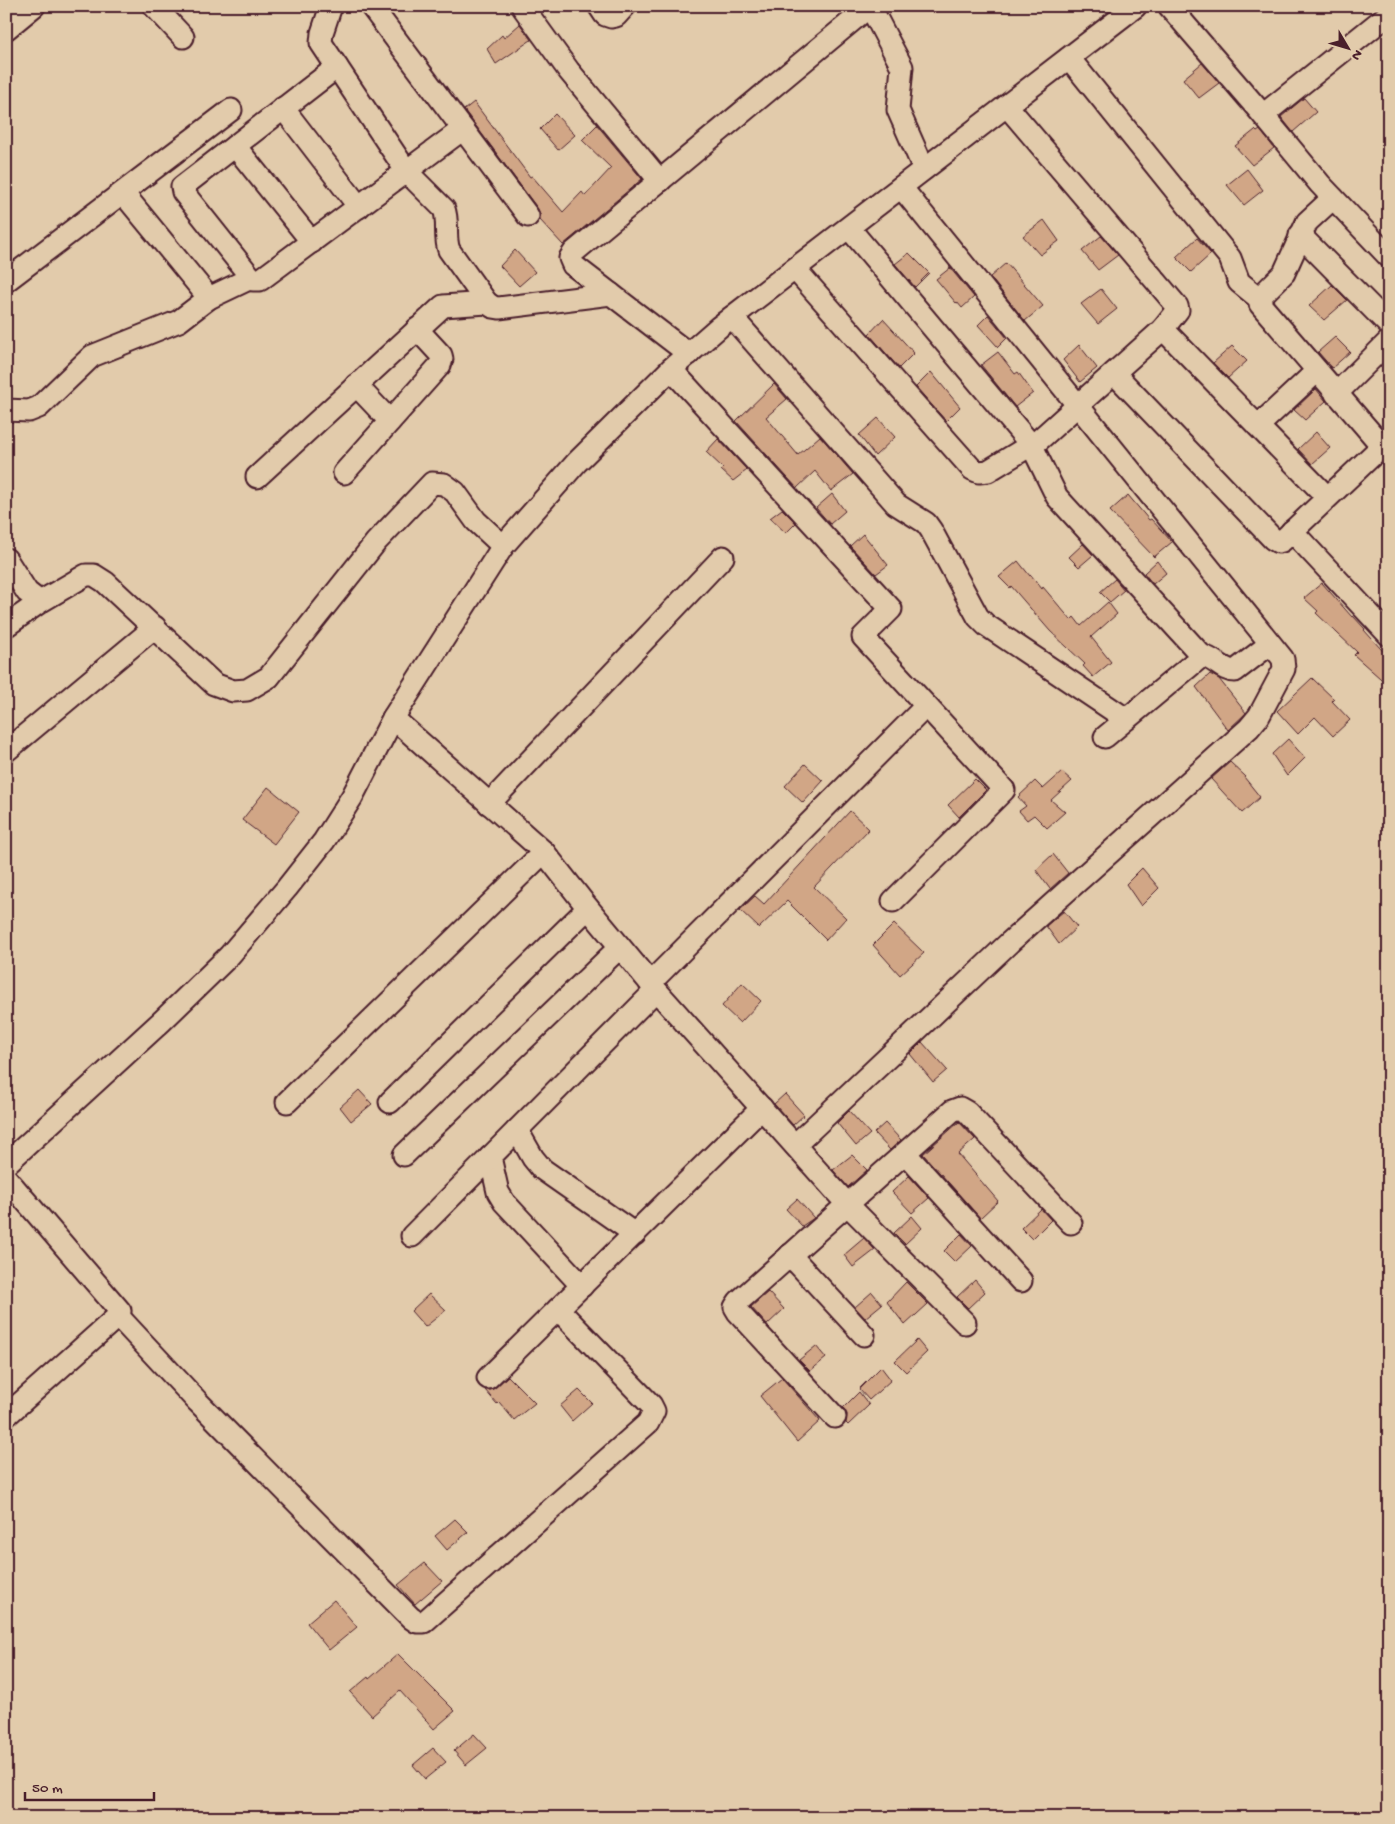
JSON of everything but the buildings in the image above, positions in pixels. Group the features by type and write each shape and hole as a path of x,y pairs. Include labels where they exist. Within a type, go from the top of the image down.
{"street":[{"path":"6,29 34,6"},
{"path":"154,6 183,37"},
{"path":"331,6 322,33 321,43 407,172 445,211 449,250 487,303 492,307 499,308 611,294"},
{"path":"371,6 528,216"},
{"path":"522,6 569,71 660,181"},
{"path":"599,6 605,15 611,17 616,16 625,6"},
{"path":"689,354 572,265 570,258 574,252 870,6 902,67 898,110 924,169"},
{"path":"6,1164 162,1021 229,956 288,888 324,841 352,798 393,718 503,546 577,462 671,369 732,317 1136,6"},
{"path":"1169,6 1333,198 1389,257"},
{"path":"1263,115 1389,14"},
{"path":"1069,58 1230,258 1239,282 1260,299 1260,304 1385,450 1328,497 1282,541 1278,542 1114,373"},
{"path":"337,67 182,188 183,192 250,278 256,281 260,280 360,207 463,129"},
{"path":"795,269 972,468 979,472 988,471 1032,446 1163,329 1176,315 1178,310 1177,306 1007,106"},
{"path":"283,108 360,207"},
{"path":"6,281 231,110"},
{"path":"235,146 312,242"},
{"path":"795,1145 1010,942 1249,728 1259,716 1284,669 1283,659 901,187"},
{"path":"123,193 208,298"},
{"path":"1260,299 1281,278 1307,222 1333,198"},
{"path":"849,228 1032,446 1057,497 1202,656 1207,657 1224,668 1235,671 1270,644"},
{"path":"1300,235 1389,325"},
{"path":"6,410 34,410 92,356 179,322 208,298 250,278"},
{"path":"257,476 442,306 487,303"},
{"path":"732,317 896,504 932,530 978,617 986,625 1126,719"},
{"path":"344,473 440,366 441,354 417,329"},
{"path":"1163,329 1328,497"},
{"path":"1336,394 1389,341"},
{"path":"671,369 891,609 863,637 1004,790 893,901"},
{"path":"1258,426 1317,371"},
{"path":"356,385 390,421"},
{"path":"6,626 34,597 86,576 94,575 105,582 155,627 214,684 233,691 247,690 269,677 376,542 432,483 444,484 455,492 463,506 476,521 503,546"},
{"path":"1292,531 1389,635"},
{"path":"490,804 723,557"},
{"path":"6,559 34,597"},
{"path":"6,588 34,597"},
{"path":"6,751 155,627"},
{"path":"1105,736 1202,656"},
{"path":"412,1236 517,1130 653,986 926,706"},
{"path":"393,718 544,852 653,986 847,1204 965,1323"},
{"path":"287,1102 544,852"},
{"path":"390,1102 588,908"},
{"path":"404,1155 620,946"},
{"path":"488,1378 762,1108"},
{"path":"835,1418 735,1307 739,1301 952,1111 960,1108 966,1112 1071,1224"},
{"path":"517,1130 533,1158 542,1169 635,1234"},
{"path":"904,1153 1021,1281"},
{"path":"490,1157 498,1192 504,1202 582,1286"},
{"path":"6,1178 67,1250 118,1306 120,1311 118,1316 6,1416"},
{"path":"790,1255 864,1334"},
{"path":"118,1316 198,1402 411,1618 417,1622 424,1622 648,1423 653,1416 654,1411 651,1405 558,1309"}]}
